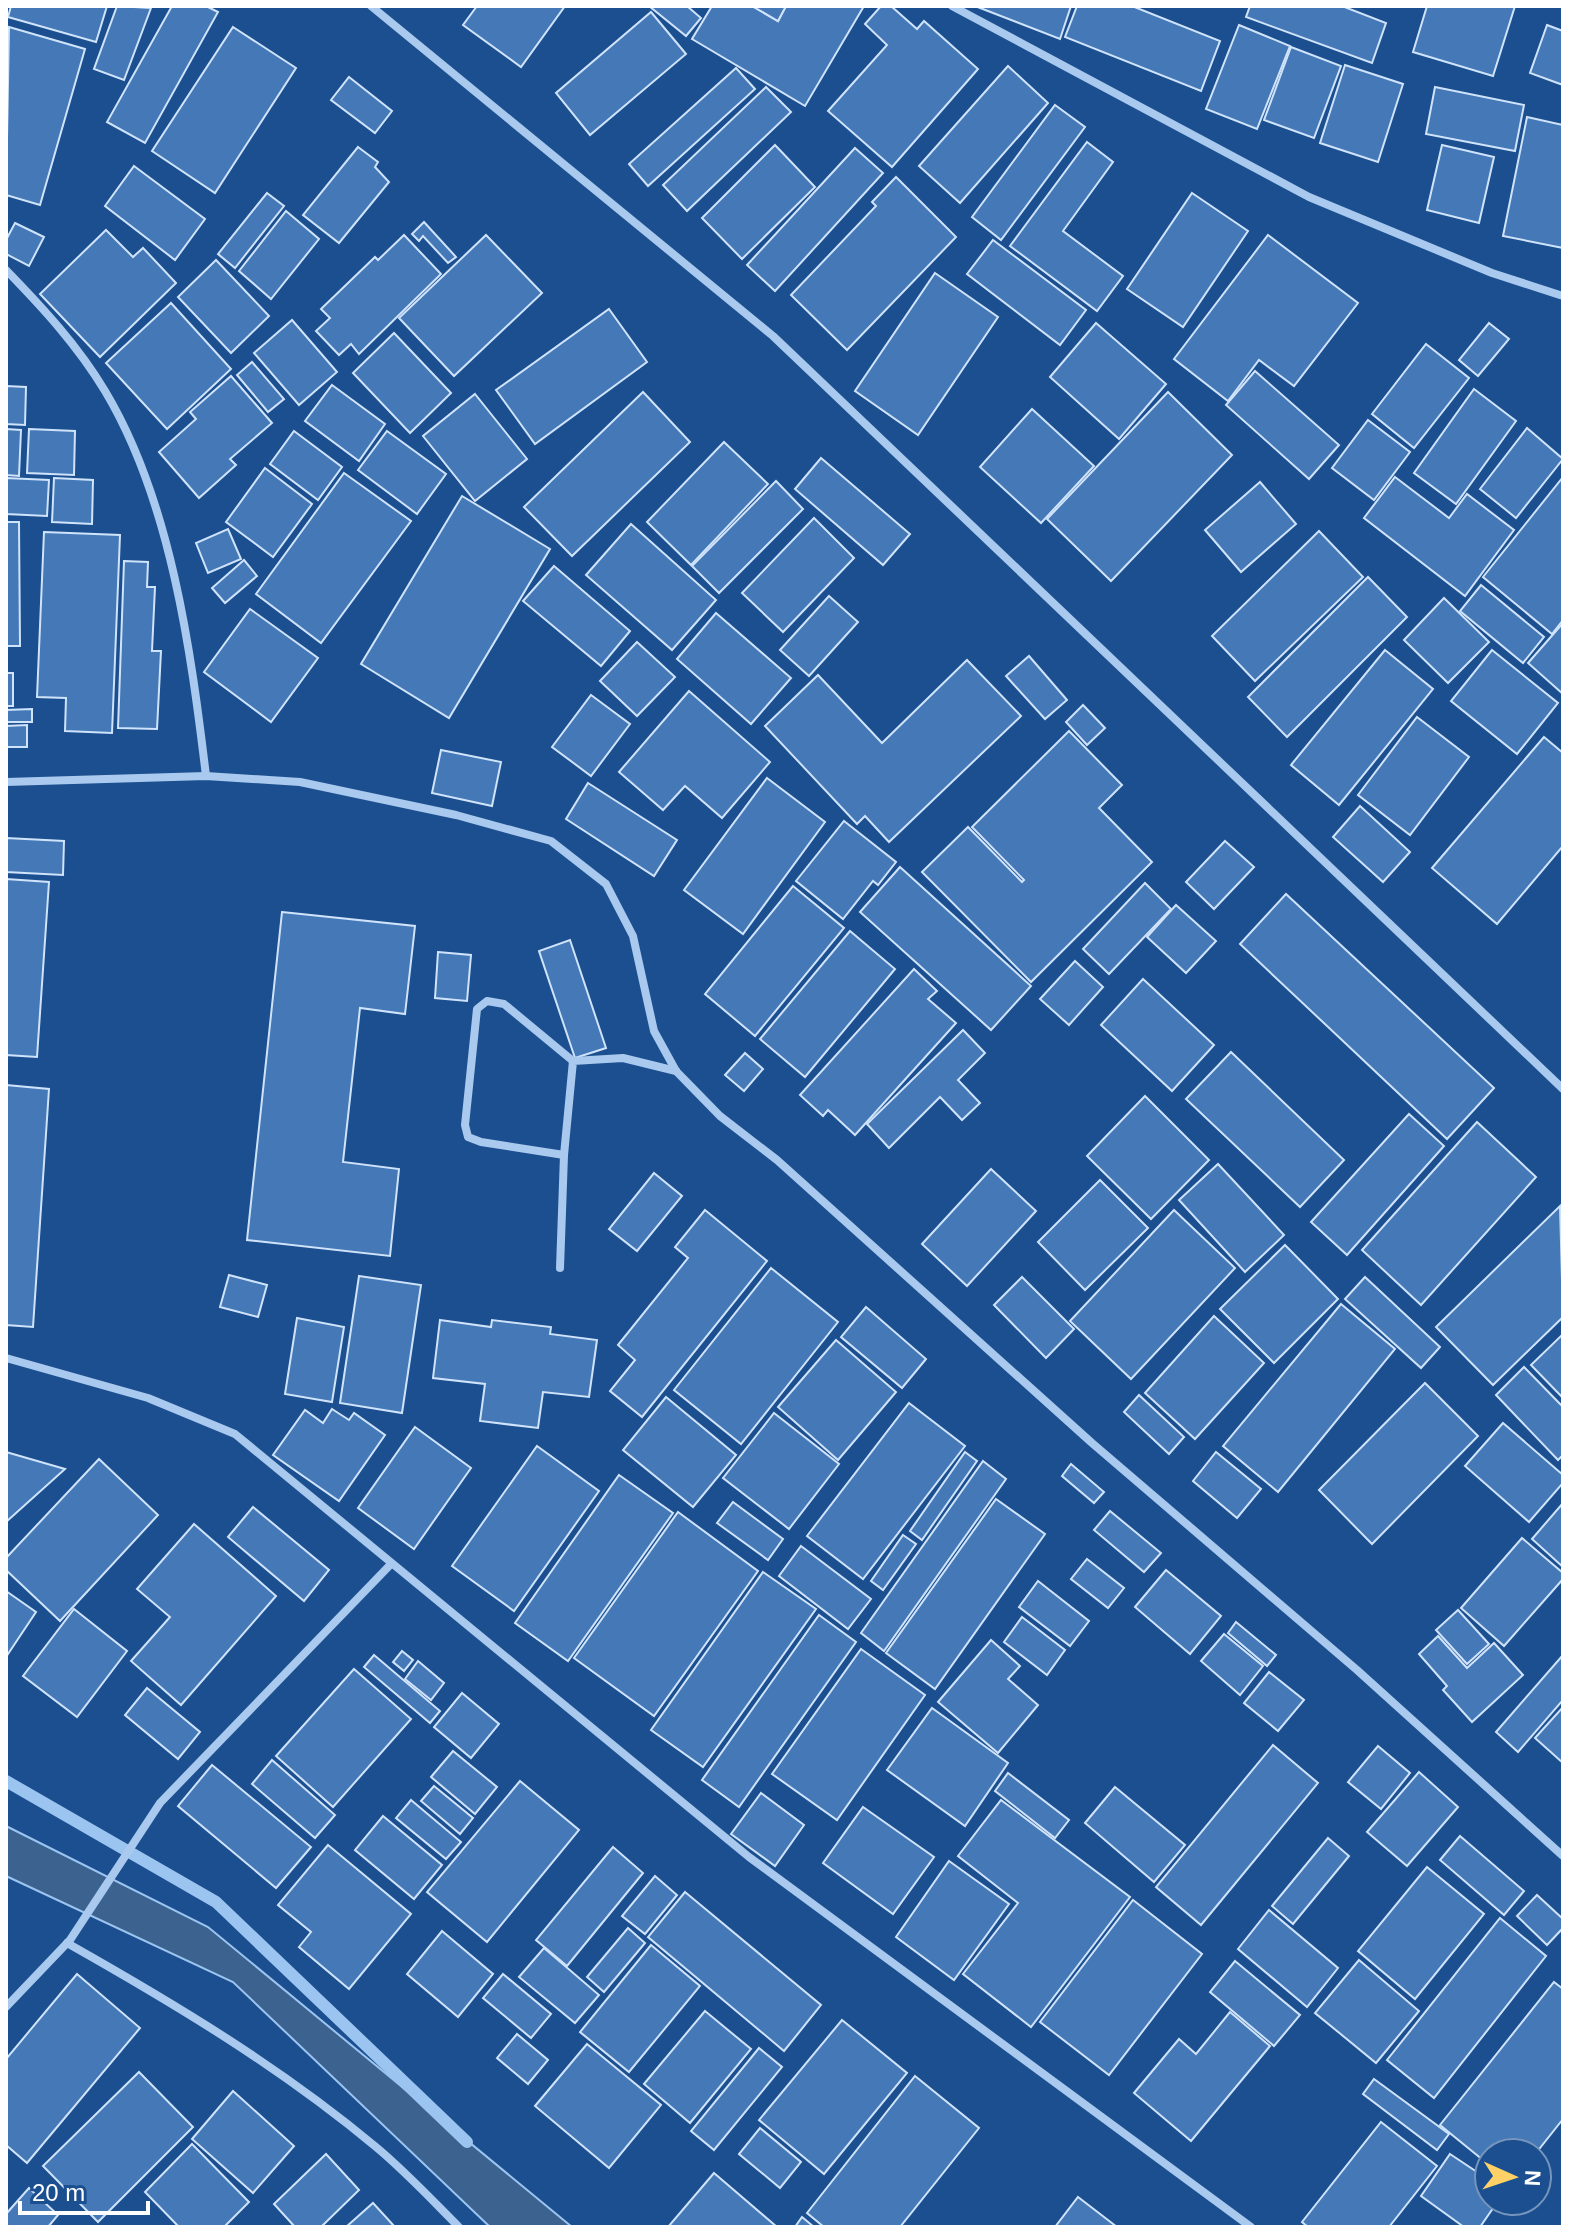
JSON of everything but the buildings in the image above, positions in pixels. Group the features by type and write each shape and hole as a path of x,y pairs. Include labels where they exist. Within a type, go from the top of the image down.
{"street":[{"path":"371,6 773,336 1563,1089"},
{"path":"952,6 1309,197 1492,273 1563,296"},
{"path":"6,270 60,325 106,393 143,472 170,562 195,683 206,776"},
{"path":"6,782 206,776 300,782 456,815 551,841 606,884 633,936 654,1031 676,1071 720,1116 777,1160 1092,1443 1357,1670 1563,1856"},
{"path":"564,1155 481,1142 468,1137 465,1125 477,1009 487,1001 504,1004 573,1061 623,1058 676,1071"},
{"path":"560,1268 564,1155 573,1061"},
{"path":"6,1358 148,1398 235,1434 749,1857 1251,2227"},
{"path":"6,2007 68,1942 160,1803 391,1564"},
{"path":"68,1942 192,2013 263,2061 377,2148 459,2227"}],"water":[{"path":"6,1826 208,1927 572,2227 490,2227 233,1982 6,1876"}],"waterway":[{"path":"6,1781 216,1902 467,2142"}]}
